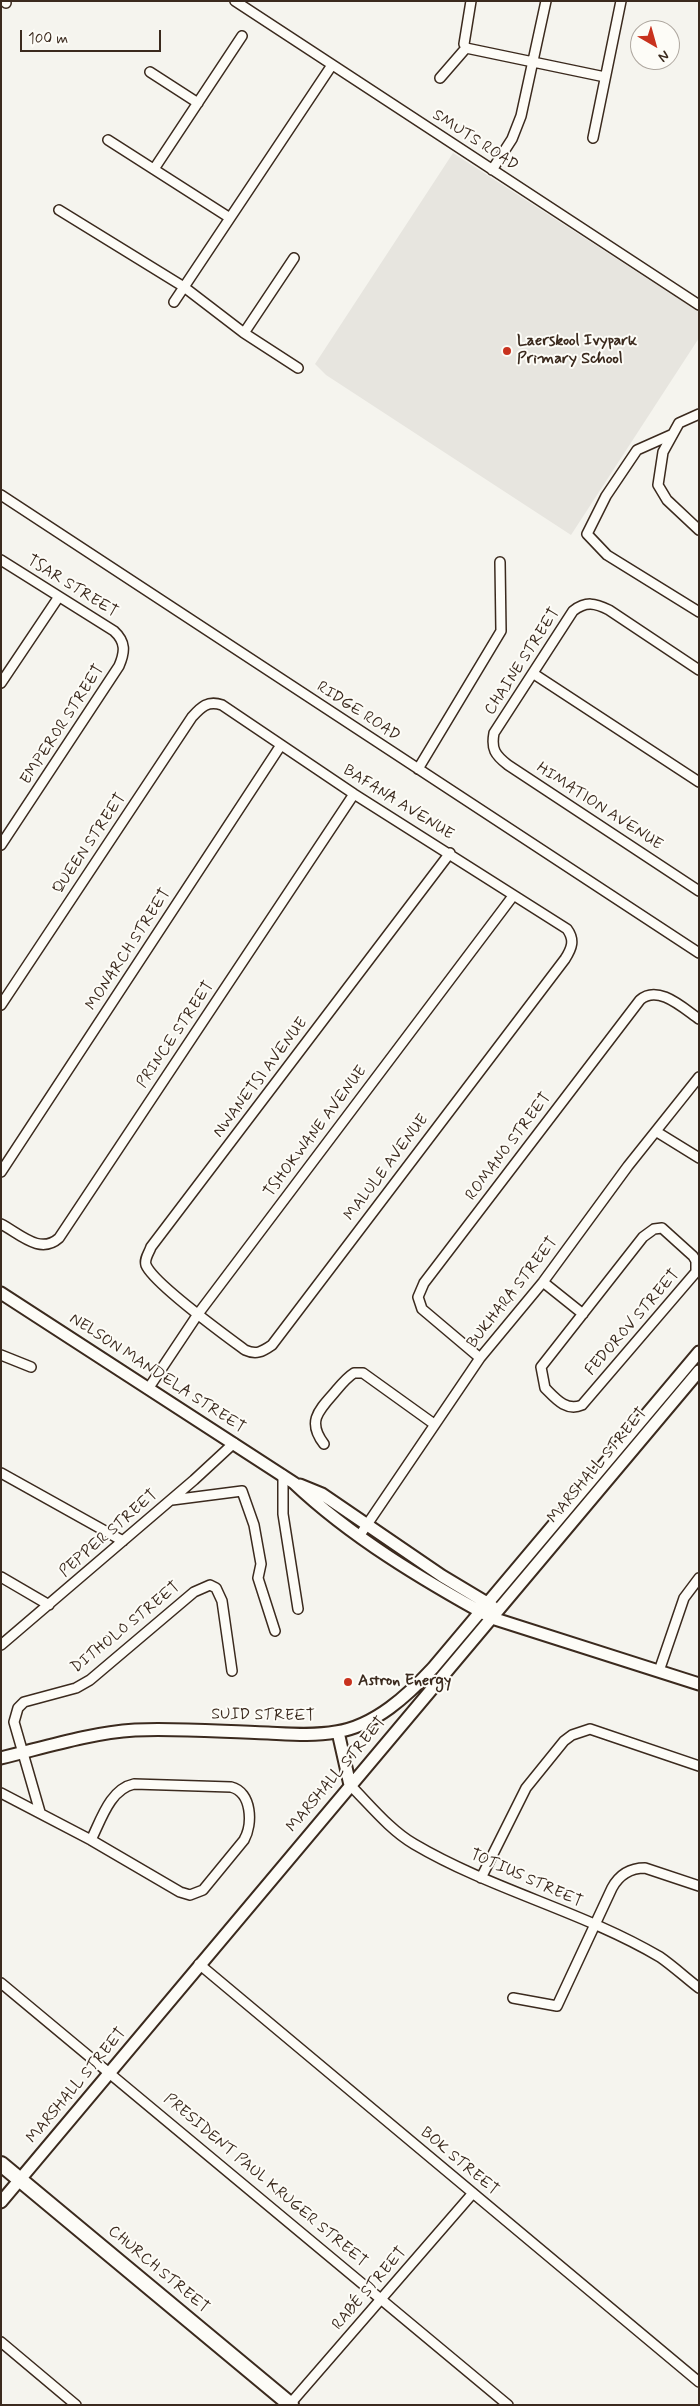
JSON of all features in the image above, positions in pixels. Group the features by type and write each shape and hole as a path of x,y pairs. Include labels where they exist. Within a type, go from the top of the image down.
{"main road":[{"name":"CHURCH STREET","path":"1,2164 291,2405"}],"street":[{"name":"SMUTS ROAD","path":"235,1 699,305"},
{"path":"466,48 464,44 472,1"},
{"path":"492,170 515,131 535,62 546,1"},
{"path":"593,138 621,1"},
{"path":"154,169 242,36"},
{"path":"466,48 606,77"},
{"path":"440,78 466,48"},
{"path":"174,302 332,65"},
{"path":"150,72 198,103"},
{"path":"108,140 230,218"},
{"path":"59,210 184,287 244,333 298,368"},
{"path":"244,333 294,258"},
{"path":"699,414 679,423 663,452 658,485 666,500 699,530"},
{"path":"673,434 637,450 606,496 588,534 607,555 699,612"},
{"name":"RIDGE ROAD","path":"1,495 699,953"},
{"name":"TSAR STREET","path":"1,560 58,598 114,631 124,642"},
{"path":"418,769 501,631 500,562"},
{"path":"1,683 58,598"},
{"name":"CHAINE STREET","path":"492,742 494,733 534,674 573,611 585,604 597,604 609,610 699,670"},
{"name":"EMPEROR STREET","path":"1,845 119,666 124,642"},
{"path":"534,674 699,782"},
{"name":"BAFANA AVENUE","path":"207,703 214,702 222,705 354,794 450,853 513,896 567,929 571,935"},
{"name":"QUEEN STREET","path":"1,1005 192,717 207,703"},
{"name":"HIMATION AVENUE","path":"492,742 494,752 508,764 699,891"},
{"name":"MONARCH STREET","path":"1,1172 281,745"},
{"name":"PRINCE STREET","path":"1,1224 40,1246 51,1245 59,1238 354,794"},
{"name":"NWANETSI AVENUE","path":"198,1314 156,1278 146,1264 148,1254 450,853"},
{"name":"TSHOKWANE AVENUE","path":"148,1389 198,1314 513,896"},
{"name":"MALULE AVENUE","path":"198,1314 245,1350 254,1354 264,1351 272,1345 565,958 573,943 571,935"},
{"name":"ROMANO STREET","path":"480,1358 422,1309 418,1298 424,1283 640,1000 649,995 659,994 699,1019"},
{"name":"BUKHARA STREET","path":"360,1535 480,1358 543,1282 628,1166 699,1077"},
{"path":"657,1132 699,1158"},
{"name":"FEDOROV STREET","path":"662,1228 696,1261 696,1272 684,1287 582,1405 571,1408 555,1398 545,1388 541,1367 583,1314 649,1231 662,1228"},
{"path":"543,1282 583,1314"},
{"name":"NELSON MANDELA STREET","path":"1,1293 283,1475 315,1503 406,1566 483,1606"},
{"name":"MARSHALL STREET","path":"483,1606 699,1352"},
{"path":"1,1354 31,1367"},
{"name":"MARSHALL STREET","path":"1,2202 699,1371"},
{"path":"324,1444 315,1429 315,1419 322,1406 354,1373 363,1373 434,1424"},
{"name":"PEPPER STREET","path":"1,1645 172,1500 234,1443"},
{"path":"1,1472 123,1541"},
{"path":"283,1475 283,1514 298,1609"},
{"name":"NELSON MANDELA STREET","path":"294,1483 322,1494 509,1622 699,1684"},
{"path":"172,1500 242,1491 254,1524 261,1564 258,1578 274,1631"},
{"path":"406,1566 413,1556"},
{"path":"1,1577 49,1605"},
{"path":"660,1671 699,1578"},
{"name":"DITHOLO STREET","path":"22,1753 14,1722 18,1708 24,1702 76,1688 90,1680 202,1587 210,1585 216,1588 220,1595 232,1671"},
{"name":"SUID STREET","path":"1,1758 99,1732 137,1730 289,1734 338,1732 365,1722 388,1709 415,1687 483,1606"},
{"path":"481,1878 526,1788 564,1741 572,1735 590,1729 699,1766"},
{"path":"338,1732 350,1785"},
{"path":"22,1753 40,1812"},
{"path":"1,1793 91,1840 180,1892 190,1895 204,1890 246,1836 247,1800 238,1788 231,1787 134,1784 125,1786 115,1794 91,1840"},
{"name":"TOTIUS STREET","path":"350,1785 398,1833 414,1844 481,1878 595,1926 662,1959 699,1988"},
{"path":"513,1998 557,2006 616,1881 629,1871 645,1868 699,1886"},
{"name":"BOK STREET","path":"199,1964 699,2382"},
{"name":"PRESIDENT PAUL KRUGER STREET","path":"1,1983 111,2072 508,2405"},
{"name":"RABÉ STREET","path":"291,2405 472,2193"},
{"path":"1,2342 76,2405"}],"shaded area":[{"name":"Laerskool Ivypark Primary School","path":"453,153 699,312 699,338 571,535 326,375 315,364"}],"place":[{"name":"Laerskool Ivypark Primary School","path":"507,351"},
{"name":"Astron Energy","path":"348,1682"}]}
